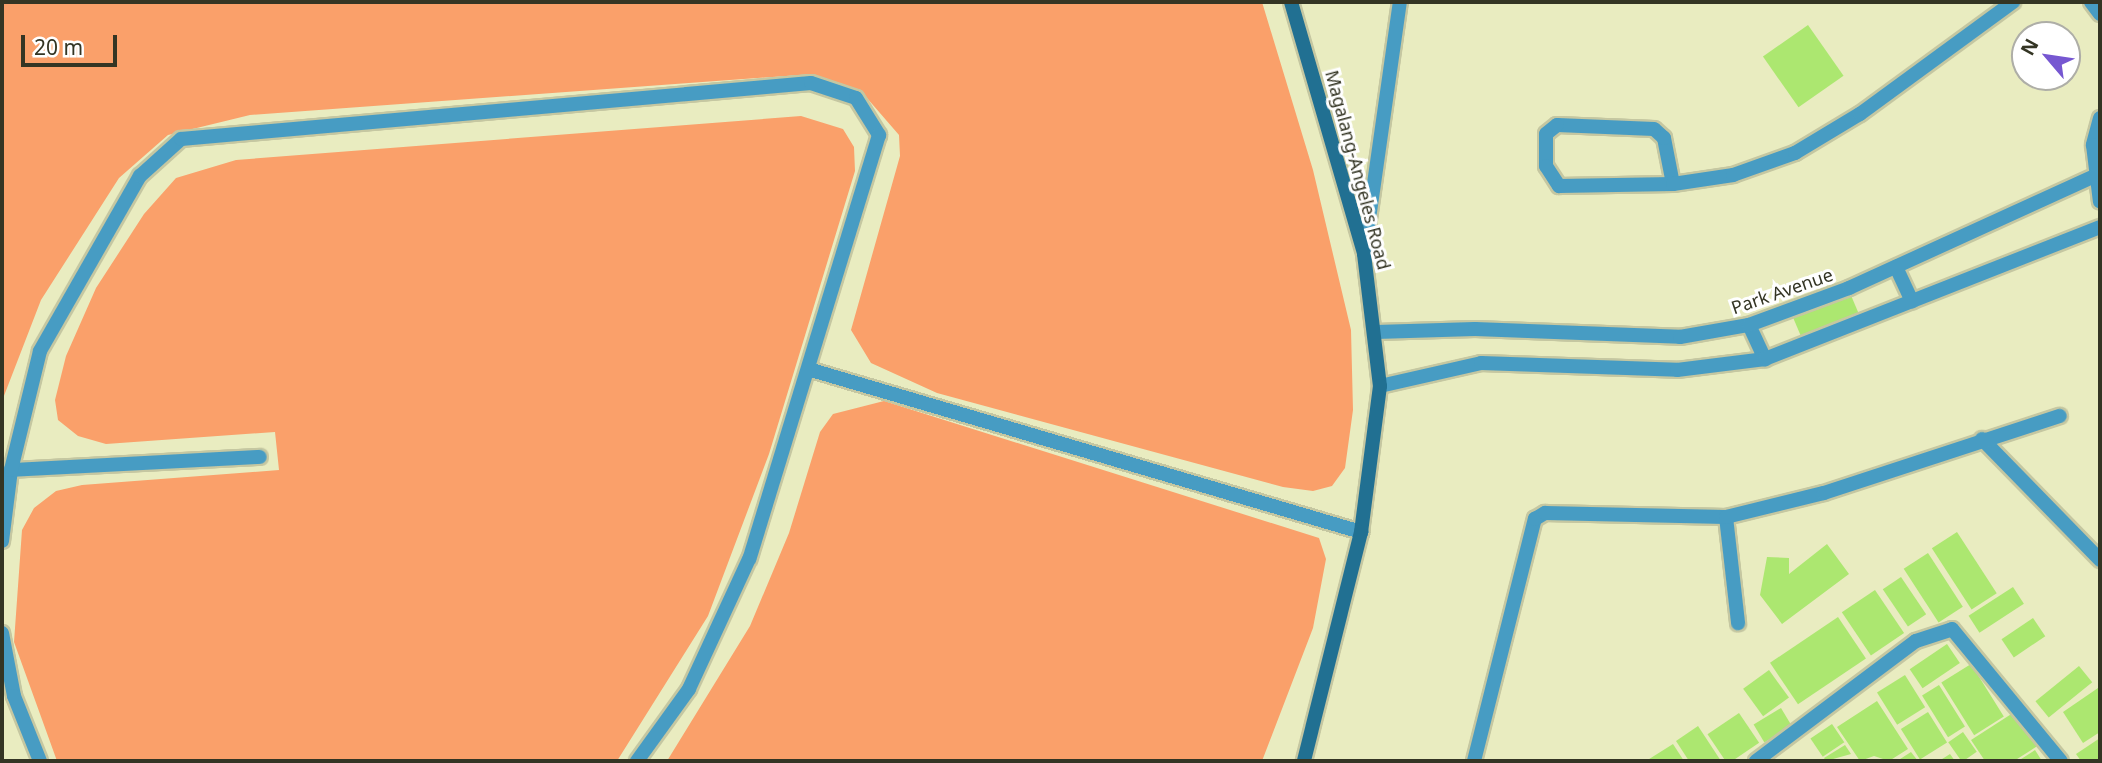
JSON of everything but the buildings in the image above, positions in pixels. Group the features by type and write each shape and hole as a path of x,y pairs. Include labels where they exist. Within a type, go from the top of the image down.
{"main road":[{"name":"Magalang-Angeles Road","path":"1291,2 1364,254 1376,332 1380,386 1361,532 1304,761"}],"street":[{"path":"1364,254 1399,2"},
{"path":"1673,184 1664,138 1654,129 1558,125 1546,134 1546,166 1559,186 1673,184 1733,175 1795,153 1860,114 2013,2"},
{"path":"2091,2 2100,13"},
{"path":"2,541 11,470 40,351 140,176 181,139 247,131 811,83 856,98 879,135 808,369 723,623 690,690 637,761"},
{"path":"2100,118 2093,177 2100,202"},
{"name":"Park Avenue","path":"1376,332 1475,328 1681,337 1749,325 1896,267 2093,177"},
{"path":"1380,386 1480,363 1677,370 1765,359 2100,227"},
{"path":"1896,267 1912,301"},
{"path":"1749,325 1765,359"},
{"path":"808,369 1361,532"},
{"path":"1474,761 1535,519 1545,513 1726,517 1824,493 1982,439 2060,416"},
{"path":"1982,439 2100,559"},
{"path":"11,470 260,457"},
{"path":"1726,517 1738,623"},
{"path":"1756,761 1916,641 1952,629 2061,761"},
{"path":"2,633 14,696 40,761"}],"shaded area":[{"path":"2,2 1262,2 1313,170 1351,330 1353,410 1345,468 1332,486 1313,491 1283,487 937,393 871,363 851,330 900,156 899,135 860,90 800,75 250,115 168,135 119,178 41,300 2,401"},
{"path":"801,116 843,129 854,147 855,171 769,454 708,616 617,761 57,761 14,642 22,530 34,508 56,491 82,485 279,470 275,432 106,444 78,436 58,420 55,400 66,356 96,288 144,214 176,178 236,160"},
{"path":"884,401 1319,538 1326,559 1313,628 1262,761 667,761 750,626 789,533 820,432 833,414"}]}
